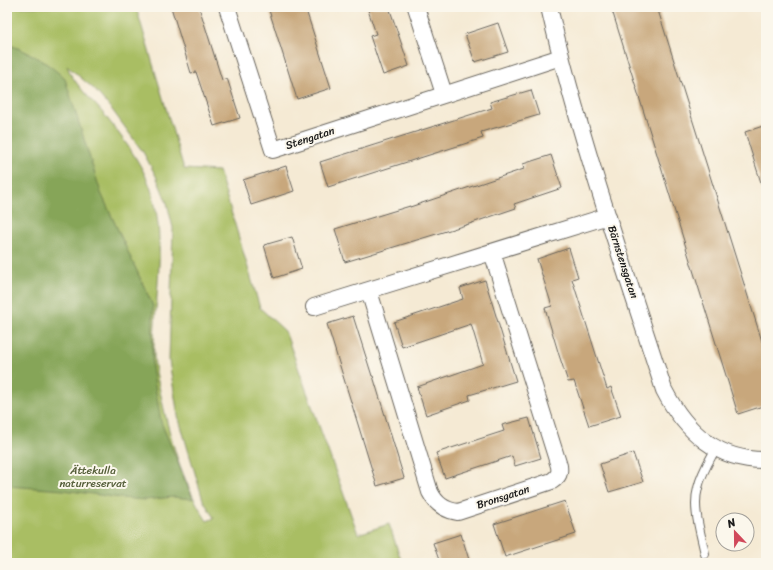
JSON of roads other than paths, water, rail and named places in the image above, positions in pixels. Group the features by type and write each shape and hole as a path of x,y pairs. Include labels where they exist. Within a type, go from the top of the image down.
{"street":[{"name":"Stengatan","path":"228,7 273,150 561,57"},
{"path":"416,7 444,94"},
{"name":"Bärnstensgatan","path":"549,7 580,128 664,390 670,402 688,427 700,438 728,454 743,458 766,460"},
{"path":"314,307 608,216"},
{"name":"Bronsgatan","path":"369,291 430,492 434,500 441,507 450,511 458,512 552,481 560,473 560,466 492,252"}],"lane":[{"path":"705,554 696,509 697,490 703,472 716,448"}],"park label":[{"name":"Ättekulla naturreservat","path":"93,476"}]}
